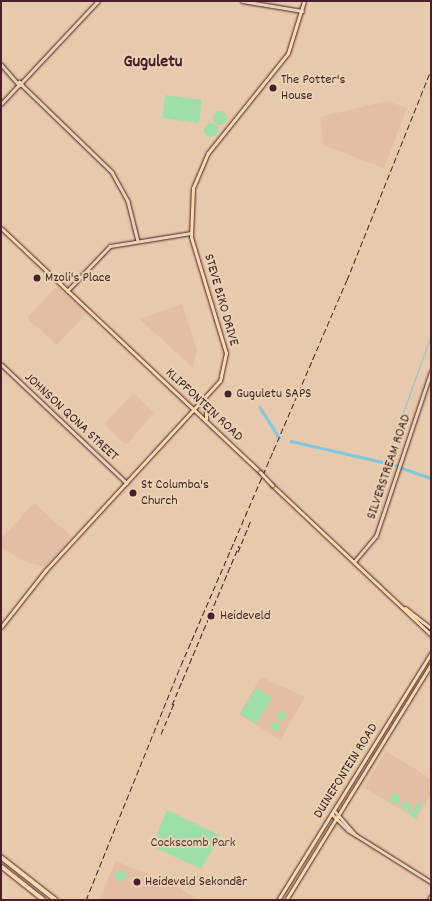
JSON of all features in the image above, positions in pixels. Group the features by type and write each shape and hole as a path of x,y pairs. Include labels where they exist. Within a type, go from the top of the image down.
{"highway":[{"path":"1,857 56,900"},
{"path":"1,866 44,900"}],"main road":[{"name":"STEVE BIKO DRIVE","path":"1,627 45,571 196,411 220,381 226,352 191,233 191,200 204,160 284,59 302,11 304,1"},
{"name":"KLIPFONTEIN ROAD","path":"1,228 431,635"},
{"path":"206,400 203,409 206,421"},
{"name":"KLIPFONTEIN ROAD","path":"393,598 431,628"},
{"name":"DUINEFONTEIN ROAD","path":"278,900 431,653"},
{"name":"DUINEFONTEIN ROAD","path":"286,900 431,664"}],"street":[{"path":"1,104 98,1"},
{"path":"242,1 302,11"},
{"path":"1,64 112,172 128,201 138,240"},
{"path":"67,291 110,246 138,240 191,233"},
{"name":"JOHNSON QONA STREET","path":"1,364 128,483"},
{"name":"SILVERSTREAM ROAD","path":"354,562 376,536 431,372"},
{"path":"334,810 356,835"},
{"path":"332,814 356,835 431,882"},
{"path":"429,900 431,896"}],"shaded area":[{"path":"387,101 407,108 384,168 323,145 320,117"},
{"path":"57,286 87,313 57,345 27,318"},
{"path":"182,304 197,350 193,368 140,319"},
{"path":"134,393 154,413 126,445 104,424"},
{"path":"34,503 72,537 45,567 26,562 1,547 1,539"},
{"path":"261,677 305,697 280,740 239,714"},
{"path":"386,751 431,779 431,794 416,819 364,787"},
{"name":"Heideveld Sekondêr","path":"116,861 176,886 199,900 99,900"}],"green space":[{"path":"165,95 202,100 199,123 162,118"},
{"path":"217,111 223,111 227,115 227,121 223,125 217,125 213,121 213,115"},
{"path":"211,123 216,125 218,130 216,135 211,137 206,135 204,130 206,125"},
{"path":"256,688 272,698 256,724 240,714"},
{"path":"279,712 283,712 285,716 283,720 279,720 277,718 277,714"},
{"path":"275,721 280,726 275,731 270,726"},
{"path":"393,794 397,794 400,799 397,804 393,804 390,801 390,797"},
{"path":"406,801 411,806 406,811 401,806"},
{"path":"420,801 422,802 416,819 409,814"},
{"name":"Cockscomb Park","path":"167,810 221,836 201,869 152,846"},
{"path":"118,870 122,870 124,871 124,879 118,880 115,877 115,873"}],"waterway":[{"path":"385,462 431,335"},
{"path":"260,407 279,437"},
{"path":"291,441 396,465"},
{"path":"402,468 431,478"}],"railway":[{"path":"86,900 181,665 347,280 431,70"},
{"path":"238,552 251,520"},
{"path":"172,705 239,546"},
{"path":"161,734 175,701"}],"place":[{"name":"The Potter's House","path":"273,88"},
{"name":"Mzoli's Place","path":"37,278"},
{"name":"Guguletu SAPS","path":"228,394"},
{"name":"St Columba's Church","path":"133,493"},
{"name":"Heideveld","path":"211,616"},
{"name":"Heideveld Sekondêr","path":"137,882"}],"district":[{"name":"Guguletu","path":"153,63"}]}
